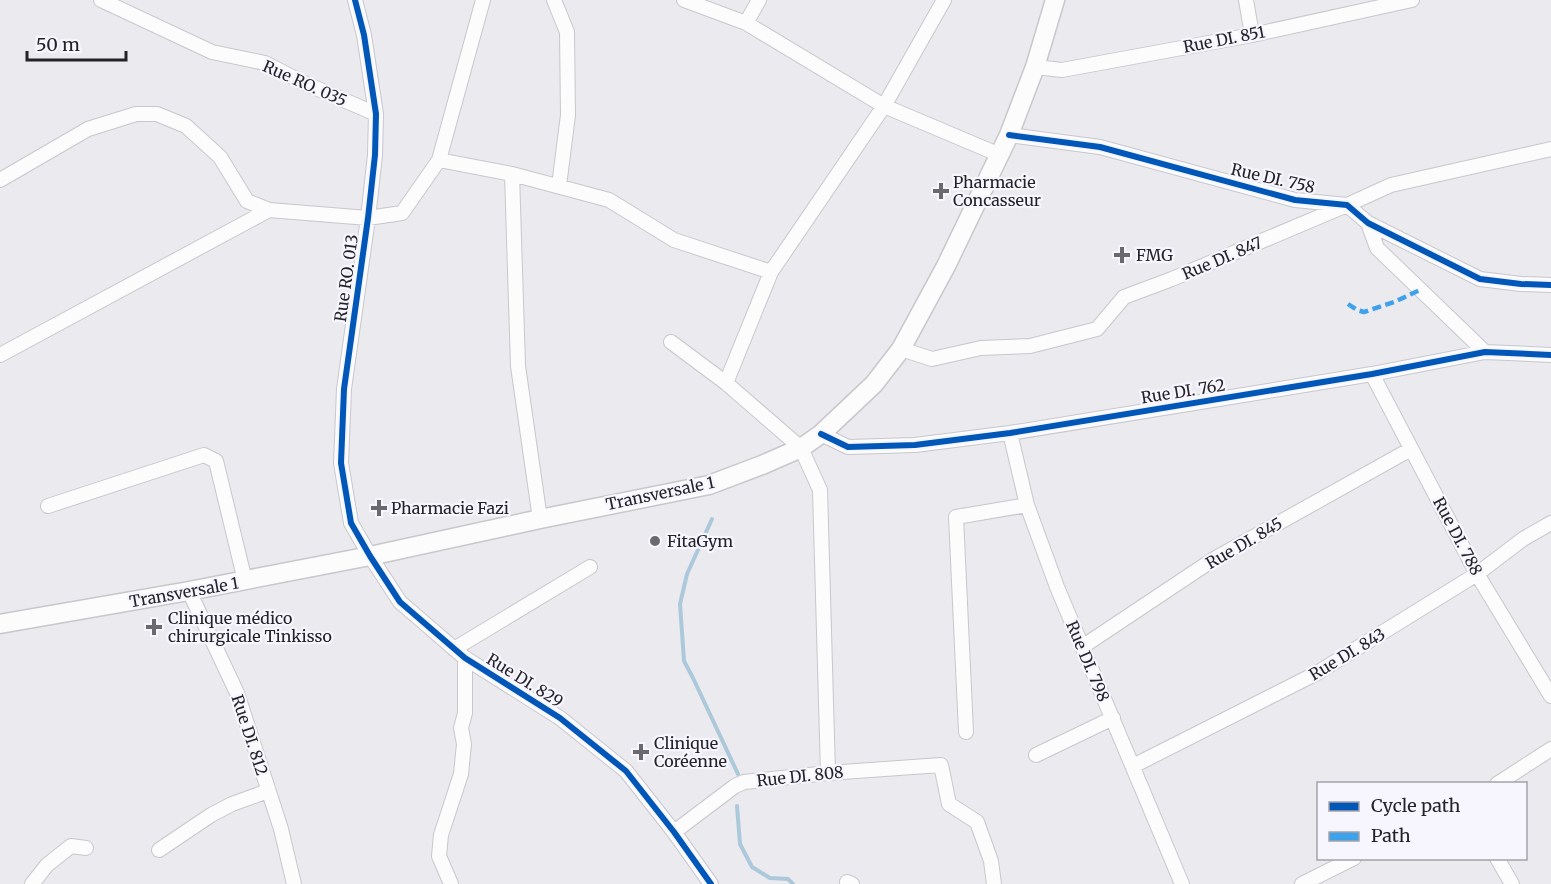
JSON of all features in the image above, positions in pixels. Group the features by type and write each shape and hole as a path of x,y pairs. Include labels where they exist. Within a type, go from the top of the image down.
{"main road":[{"name":"Transversale 1","path":"0,624 369,556 709,484 801,448 821,434 874,384 901,349 946,266 1010,135 1035,68 1054,0"}],"street":[{"name":"Rue RO. 013","path":"355,0 364,35 376,114 375,155 344,389 341,463 351,523 369,556"},
{"path":"0,180 88,129 136,114 157,114 186,126 220,157 247,201 269,210 368,218 402,213 439,160 483,0"},
{"path":"554,0 567,32 568,115 559,186"},
{"path":"684,0 746,23 884,106 1000,155"},
{"path":"746,23 759,0"},
{"path":"726,382 771,272 884,106 944,0"},
{"path":"1246,0 1252,35"},
{"name":"Rue DI. 851","path":"1035,68 1062,70 1252,35 1412,0"},
{"name":"Rue RO. 035","path":"106,1 212,52 265,63 302,82 376,114"},
{"name":"Rue DI. 758","path":"1010,135 1100,147 1295,200 1347,205"},
{"name":"Rue DI. 847","path":"901,349 932,359 981,348 1030,346 1097,329 1124,297 1172,279 1391,185 1551,149"},
{"path":"439,160 512,174 609,200 674,240 771,272"},
{"path":"512,174 518,366 540,519"},
{"path":"1347,205 1368,223 1480,279 1551,285"},
{"path":"0,355 269,210"},
{"path":"1368,223 1377,248 1485,352"},
{"path":"671,342 726,382 801,448 820,490 828,773"},
{"name":"Rue DI. 762","path":"821,434 848,447 915,445 1010,433 1372,374 1485,352 1551,355"},
{"name":"Rue DI. 788","path":"1372,374 1478,574 1551,696"},
{"name":"Rue DI. 798","path":"1010,433 1027,505 1057,587 1182,884"},
{"name":"Rue DI. 845","path":"1082,647 1214,559 1412,449"},
{"path":"48,506 204,455 216,461 244,580"},
{"path":"966,732 956,517 1027,505"},
{"name":"Rue DI. 843","path":"1133,766 1317,673 1478,574 1523,539 1551,523"},
{"name":"Rue DI. 829","path":"369,556 400,602 460,654 560,718 626,771 711,884"},
{"path":"451,884 439,856 441,835 460,774 464,744 461,729 465,713 460,654 590,567"},
{"name":"Rue DI. 812","path":"189,591 237,693 281,829 294,884"},
{"path":"1036,755 1113,718"},
{"path":"1499,782 1551,749"},
{"name":"Rue DI. 808","path":"674,832 735,786 744,782 941,765 949,804 977,822 992,861 994,884"},
{"path":"159,850 232,804 268,791"},
{"path":"32,884 47,865 71,846 86,848"},
{"path":"1302,884 1350,860"},
{"path":"1498,860 1512,884"}],"waterway":[{"path":"712,519 687,574 680,604 684,661 738,774"},
{"path":"737,806 740,844 752,867 770,878 788,879 793,884"}],"marked path":[{"path":"1348,304 1364,312 1420,290"}],"cycle path":[{"path":"355,0 364,35 376,114 375,155 368,218 344,389 341,463 351,523 400,602 465,658 560,718 626,771 711,884"},
{"path":"1009,135 1100,147 1295,200 1347,205 1368,223 1480,279 1551,285"},
{"path":"821,434 848,447 915,445 1010,433 1372,374 1485,352 1551,355"}],"place":[{"name":"Pharmacie Concasseur","path":"941,191"},
{"name":"FMG","path":"1122,255"},
{"name":"Pharmacie Fazi","path":"379,508"},
{"name":"FitaGym","path":"655,541"},
{"name":"Clinique médico chirurgicale Tinkisso","path":"154,627"},
{"name":"Clinique Coréenne","path":"641,752"}]}
